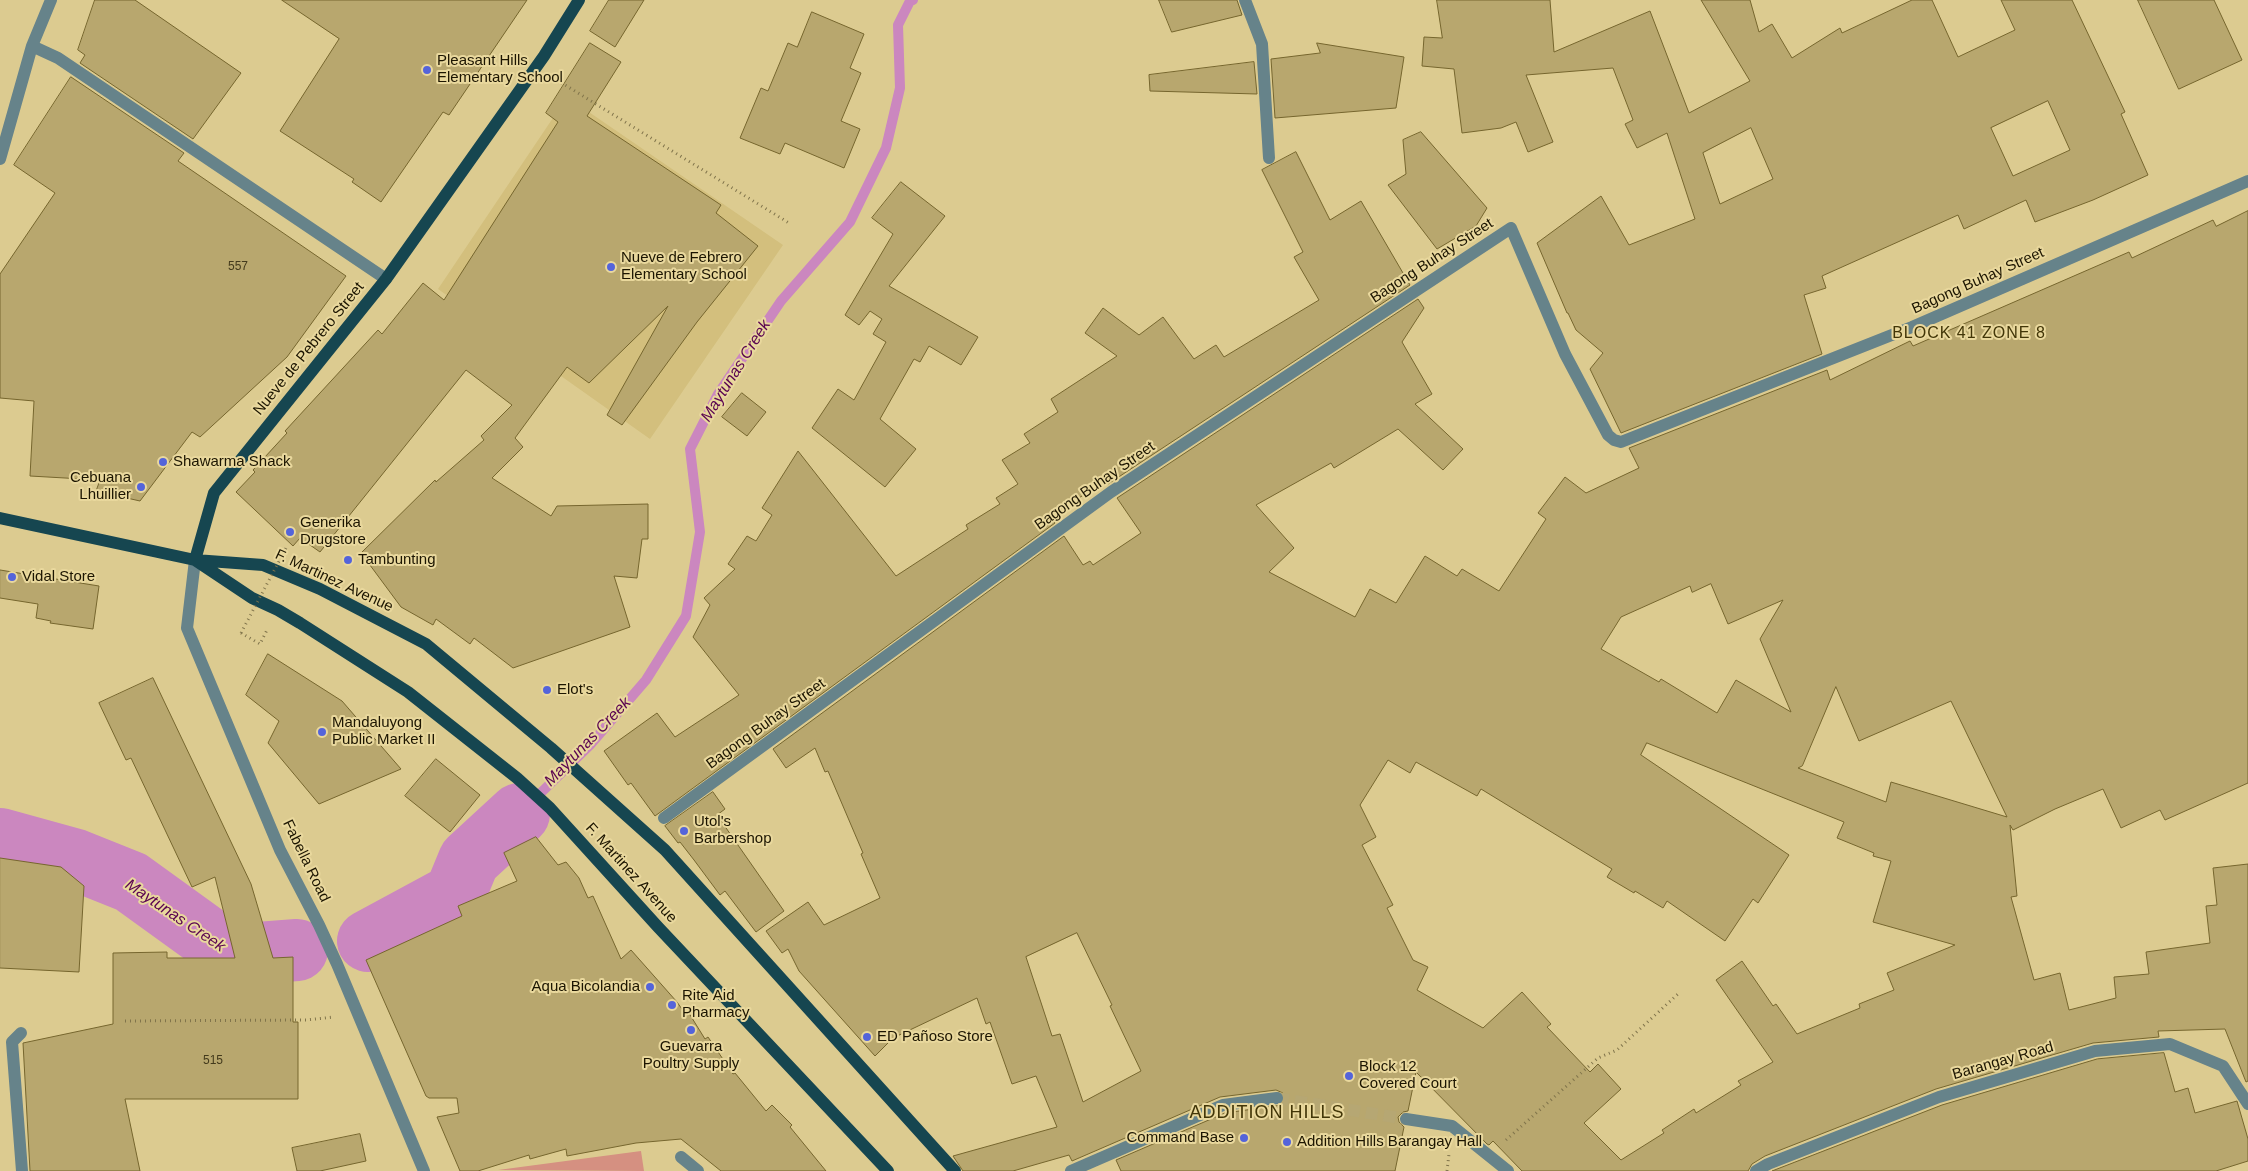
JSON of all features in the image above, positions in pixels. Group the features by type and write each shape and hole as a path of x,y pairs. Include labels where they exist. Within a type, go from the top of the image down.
{"main road":[{"name":"Nueve de Pebrero Street","path":"196,560 214,492 386,279 536,67 579,0"},
{"path":"0,518 196,560"},
{"name":"F. Martinez Avenue","path":"196,560 263,565 359,608 426,644 551,748 583,778 646,831 955,1171"},
{"name":"F. Martinez Avenue","path":"196,560 252,598 300,623 408,692 517,778 550,808 658,927 888,1171"}],"street":[{"path":"0,159 32,46 51,0"},
{"path":"1245,0 1262,44 1269,158"},
{"path":"32,46 58,58 386,279"},
{"name":"Bagong Buhay Street","path":"664,818 1112,492 1511,228 1565,354 1608,435 1620,442 1912,327 2248,181"},
{"name":"Fabella Road","path":"196,560 187,628 280,850 337,964 424,1171"},
{"path":"21,1033 12,1042 22,1171"},
{"name":"Barangay Road","path":"1756,1171 1768,1164 1938,1097 2095,1052 2170,1044 2223,1066 2248,1104"},
{"path":"1071,1171 1224,1105 1277,1098"},
{"path":"1406,1119 1452,1126 1508,1171"},
{"path":"681,1157 698,1171"}],"path":[{"path":"536,67 789,223"},
{"path":"260,644 241,633 286,548"},
{"path":"1489,1156 1598,1058 1617,1050 1678,994"},
{"path":"126,1021 306,1020"}],"shaded area":[{"name":"Nueve de Febrero Elementary School","path":"567,97 783,245 650,439 438,289"},
{"path":"641,1151 644,1171 498,1170"}],"building":[{"path":"95,0 135,0 241,73 193,139 80,63 85,55 78,50"},
{"path":"282,0 527,0 449,115 443,112 381,202 352,182 354,179 280,131 339,39"},
{"path":"609,0 644,0 615,47 590,31"},
{"path":"1159,0 1237,0 1242,15 1172,32"},
{"path":"1437,0 1550,0 1554,52 1650,11 1689,113 1750,81 1701,0 1750,0 1759,32 1772,24 1792,58 1840,28 1842,33 1912,0 1932,0 1958,57 2015,30 2001,0 2072,0 2125,112 2121,114 2148,175 2093,200 2035,222 2026,200 1964,229 1958,215 1822,276 1826,288 1804,295 1822,354 1621,433 1590,369 1603,353 1576,330 1537,243 1601,196 1629,245 1695,219 1667,133 1637,148 1625,124 1633,120 1613,68 1526,75 1553,142 1528,152 1516,122 1501,128 1462,133 1454,69 1422,66 1424,37 1442,38","holes":["2048,101 2070,150 2013,176 1991,128","1751,128 1773,179 1720,204 1703,153"]},
{"path":"2138,0 2214,0 2242,60 2179,89"},
{"path":"812,12 864,34 850,68 861,73 841,121 860,129 844,168 785,143 780,154 740,138 761,88 768,91 788,43 797,47"},
{"path":"590,43 621,62 587,116 721,205 716,213 758,246 697,322 622,425 607,415 668,306 589,383 567,367 515,438 523,447 492,478 551,516 557,506 648,504 648,539 642,539 637,578 614,576 630,627 513,668 474,638 470,644 436,619 433,625 401,607 361,553 435,480 436,482 484,440 481,436 512,405 466,370 320,552 300,538 293,546 236,492 255,472 253,470 287,433 285,431 378,330 382,334 423,283 444,300 558,122 546,113"},
{"path":"1317,43 1404,57 1396,108 1275,118 1271,59 1320,53"},
{"path":"1254,62 1257,94 1150,91 1149,75"},
{"path":"71,77 184,153 178,161 346,276 287,357 200,437 192,432 140,501 96,491 100,480 30,476 34,401 0,398 0,274 55,193 14,165"},
{"path":"1421,132 1487,208 1476,226 1437,249 1388,185 1406,174 1403,140"},
{"path":"1296,152 1330,220 1361,201 1410,285 1108,484 1106,481 1050,516 1055,523 655,816 631,783 628,785 604,751 657,713 675,737 739,695 693,637 710,605 704,598 735,569 728,564 747,536 756,541 772,515 762,508 798,451 896,576 968,529 966,525 1000,504 996,498 1018,484 1002,460 1030,443 1024,434 1058,412 1051,399 1117,356 1085,333 1103,308 1139,335 1163,317 1194,359 1216,345 1224,357 1319,300 1294,257 1303,252 1262,170"},
{"path":"901,182 945,216 889,286 978,337 961,365 929,346 920,362 914,359 880,419 916,449 885,487 812,428 838,389 854,400 886,342 873,334 882,319 870,311 859,325 845,315 893,234 872,218"},
{"path":"2248,211 2248,783 2165,820 2160,810 2121,828 2103,789 2055,809 2013,830 2010,825 2017,896 2011,897 2034,980 2060,973 2069,1010 2116,998 2114,977 2149,974 2146,952 2210,943 2206,906 2217,905 2213,868 2248,864 2248,1081 2246,1082 2225,1029 2158,1031 2159,1037 2093,1043 1936,1089 1765,1156 1752,1164 1748,1171 1522,1171 1493,1141 1489,1145 1487,1144 1416,1072 1408,1111 1403,1112 1398,1117 1399,1122 1404,1127 1395,1171 1121,1171 1116,1160 1225,1113 1282,1105 1285,1096 1276,1090 1220,1097 1072,1161 1069,1155 1013,1171 963,1171 953,1156 1057,1127 1036,1076 1012,1084 990,1022 986,1024 977,998 893,1038 875,1056 799,971 788,949 782,953 766,931 808,902 824,925 880,898 828,771 825,772 815,748 786,768 773,749 1064,536 1083,565 1090,561 1093,565 1141,533 1117,498 1418,299 1424,308 1402,342 1432,394 1415,404 1463,449 1443,470 1398,429 1334,468 1331,463 1256,505 1294,548 1269,572 1355,617 1370,589 1396,603 1425,556 1457,576 1462,569 1499,591 1546,519 1538,513 1565,477 1586,493 1639,468 1629,448 1827,370 1830,380 1910,341 1913,346 2129,252 2132,258 2213,220 2216,226","holes":["1711,584 1728,624 1783,600 1760,639 1791,712 1736,680 1717,713 1661,679 1659,682 1601,649 1621,617 1690,586 1692,592","1836,687 1859,741 1951,701 2007,817 1891,782 1886,802 1798,768 1802,766","1647,743 1844,822 1837,838 1874,853 1873,856 1891,861 1873,922 1955,945 1887,973 1894,990 1859,1004 1860,1008 1797,1034 1776,1004 1773,1006 1742,961 1716,980 1773,1062 1738,1081 1741,1085 1696,1113 1694,1109 1662,1130 1664,1133 1621,1160 1584,1123 1621,1089 1598,1064 1590,1072 1547,1027 1551,1024 1522,992 1483,1028 1417,990 1428,967 1413,960 1387,908 1393,905 1362,845 1376,837 1360,805 1388,760 1410,773 1416,762 1477,796 1481,789 1612,869 1607,877 1663,908 1667,901 1725,941 1753,899 1758,903 1789,855 1641,755","1077,933 1141,1071 1083,1102 1060,1034 1052,1036 1026,957"]},
{"path":"742,393 766,412 747,436 722,417"},
{"path":"0,570 99,586 93,629 50,623 51,621 36,618 38,604 0,598"},
{"name":"Mandaluyong Public Market II","path":"268,654 342,701 401,769 319,804 268,743 279,721 246,695"},
{"path":"153,678 251,884 273,958 293,957 293,1022 298,1022 298,1099 125,1099 140,1171 30,1171 23,1043 113,1024 113,953 167,952 167,958 235,958 215,877 192,887 131,758 126,760 99,703"},
{"path":"436,759 480,795 450,832 405,796"},
{"path":"713,792 725,809 717,815 784,911 756,932 725,891 720,895 680,842 678,843 665,826"},
{"path":"536,837 558,865 566,862 579,878 588,898 593,896 621,959 631,950 684,1012 687,1010 705,1039 708,1037 733,1074 735,1073 766,1111 772,1105 792,1125 790,1127 826,1171 721,1171 681,1139 636,1143 567,1156 566,1149 530,1159 529,1155 478,1171 460,1171 437,1117 459,1113 457,1098 429,1098 426,1096 366,960 462,916 458,906 517,881 504,853"},
{"path":"0,858 61,867 84,886 79,972 0,968"},
{"path":"2164,1053 2175,1092 2188,1088 2195,1113 2237,1101 2248,1139 2248,1161 2216,1171 1772,1171 1942,1105 2097,1059"},
{"path":"360,1134 366,1161 320,1171 297,1171 292,1148"}],"waterway":[{"name":"Maytunas Creek","path":"519,814 590,745 646,680 686,616 700,532 690,449 718,394 781,301 850,222 886,148 900,88 898,25 910,1 913,0"},
{"name":"Maytunas Creek","path":"368,941 455,894 469,860 519,814"},
{"name":"Maytunas Creek","path":"0,839 76,860 131,882 232,955 297,950"}],"tunnel":[{"path":"1277,1098 1406,1119"}],"place":[{"name":"Pleasant Hills Elementary School","path":"427,70"},
{"name":"Nueve de Febrero Elementary School","path":"611,267"},
{"name":"Shawarma Shack","path":"163,462"},
{"name":"Cebuana Lhuillier","path":"141,487"},
{"name":"Generika Drugstore","path":"290,532"},
{"name":"Tambunting","path":"348,560"},
{"name":"Vidal Store","path":"12,577"},
{"name":"Elot's","path":"547,690"},
{"name":"Mandaluyong Public Market II","path":"322,732"},
{"name":"Utol's Barbershop","path":"684,831"},
{"name":"Aqua Bicolandia","path":"650,987"},
{"name":"Rite Aid Pharmacy","path":"672,1005"},
{"name":"Guevarra Poultry Supply","path":"691,1030"},
{"name":"ED Pañoso Store","path":"867,1037"},
{"name":"Block 12 Covered Court","path":"1349,1076"},
{"name":"Command Base","path":"1244,1138"},
{"name":"Addition Hills Barangay Hall","path":"1287,1142"}],"district":[{"name":"BLOCK 41 ZONE 8","path":"1969,334"},
{"name":"ADDITION HILLS","path":"1267,1113"}]}
